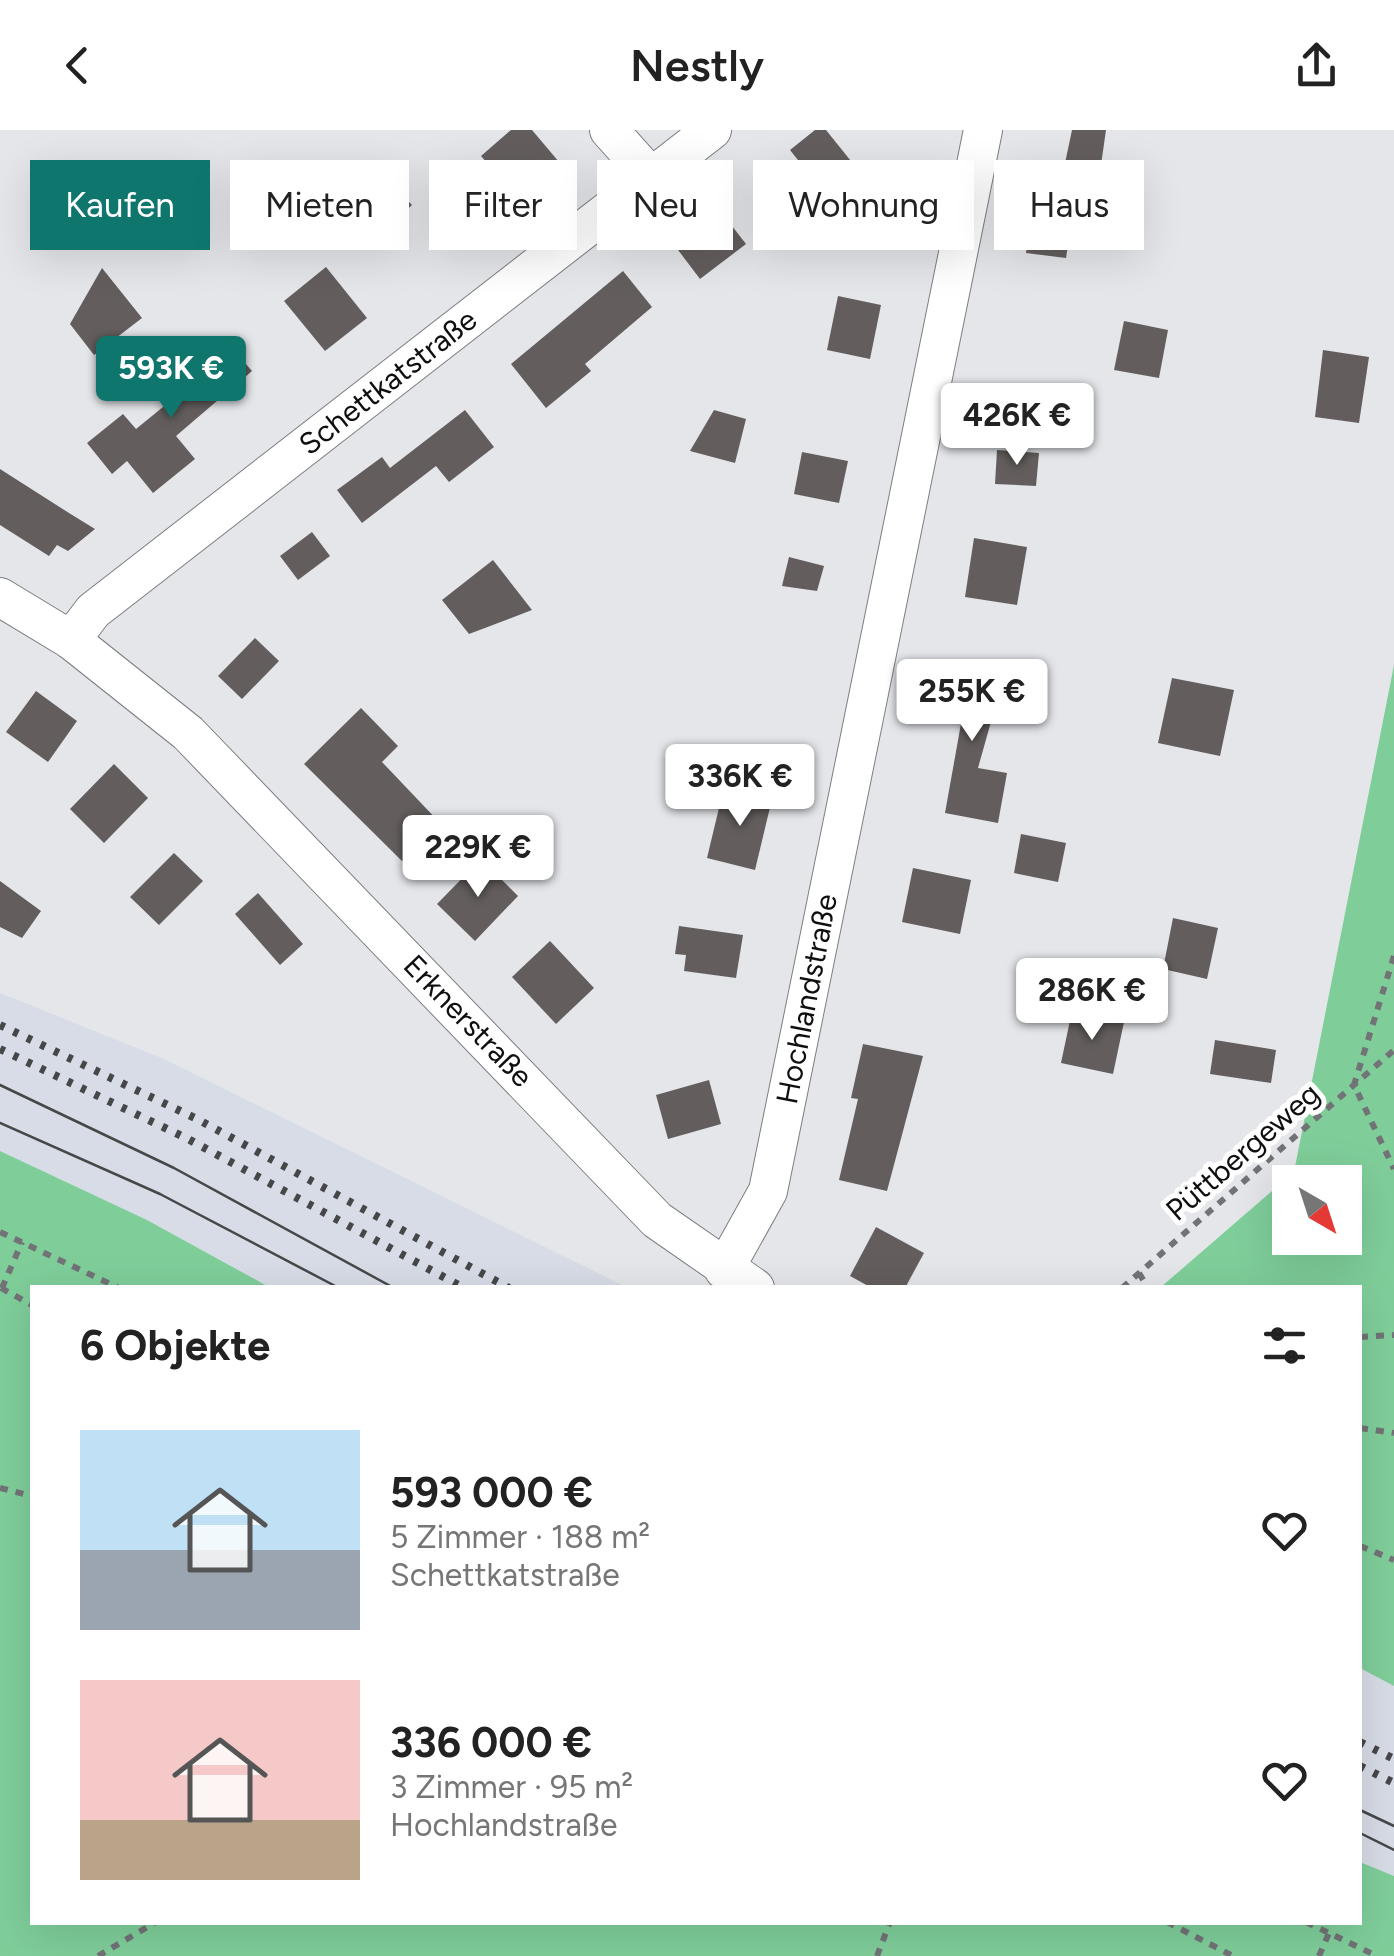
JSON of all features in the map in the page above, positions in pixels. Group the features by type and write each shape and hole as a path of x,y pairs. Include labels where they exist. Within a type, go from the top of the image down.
{"street":[{"path":"609,130 636,160"},
{"name":"Schettkatstraße","path":"674,160 712,130"},
{"name":"Hochlandstraße","path":"739,1278 768,1191 984,130"},
{"name":"Schettkatstraße","path":"71,640 94,611 597,221"},
{"name":"Erknerstraße","path":"0,598 71,640 188,733 657,1220 739,1278"}],"path":[{"path":"1394,956 1354,1085 1394,1168"},
{"name":"Püttbergeweg","path":"1125,1285 1394,1050"},
{"path":"0,1232 113,1285"},
{"path":"22,1242 1,1288 30,1304"},
{"path":"1139,1273 1146,1285"},
{"path":"1362,1337 1394,1335"},
{"path":"1362,1428 1394,1433"},
{"path":"0,1488 30,1496"},
{"path":"1362,1547 1394,1560"},
{"path":"98,1956 151,1925"},
{"path":"877,1956 889,1925"},
{"path":"1172,1925 1233,1956"},
{"path":"1312,1925 1378,1956"},
{"path":"1320,1956 1329,1934"}],"shaded area":[{"path":"0,993 164,1059 622,1285 265,1285 147,1220 0,1151"},
{"path":"1362,1669 1394,1686 1394,1876 1362,1863"}],"green space":[{"path":"1394,665 1394,1686 1362,1669 1362,1285 1163,1285 1272,1191 1272,1255 1362,1255 1362,1165 1295,1165"},
{"path":"0,1151 147,1220 265,1285 30,1285 30,1925 1362,1925 1362,1863 1394,1876 1394,1956 0,1956"}],"building":[{"path":"511,130 532,130 557,160 485,160 481,156"},
{"path":"815,130 826,130 850,160 798,160 790,150"},
{"path":"1072,130 1106,130 1102,160 1066,160"},
{"path":"733,227 746,244 700,279 678,250 733,250"},
{"path":"1026,250 1067,250 1066,258 1026,253"},
{"path":"326,267 367,318 325,351 284,301"},
{"path":"102,268 142,318 94,355 70,324"},
{"path":"623,271 652,307 585,364 591,371 546,408 511,364"},
{"path":"838,296 881,305 870,359 827,350"},
{"path":"1124,321 1168,330 1159,378 1114,370"},
{"path":"223,338 252,371 176,436 195,459 153,493 127,461 112,474 87,443 123,414 136,429 190,385 181,375"},
{"path":"1323,350 1369,357 1359,423 1315,417"},
{"path":"465,410 494,447 449,482 436,466 362,523 337,490 382,457 390,468"},
{"path":"714,410 746,419 735,463 690,451"},
{"path":"997,450 1039,453 1036,486 995,484"},
{"path":"802,452 848,461 839,503 794,494"},
{"path":"0,469 95,529 68,551 57,545 49,556 0,525"},
{"path":"312,532 330,556 298,580 280,556"},
{"path":"974,538 1027,547 1017,605 965,597"},
{"path":"789,557 824,566 817,591 782,586"},
{"path":"493,560 532,610 469,634 442,600"},
{"path":"255,638 279,661 242,699 218,676"},
{"path":"948,664 1003,679 978,768 1007,773 998,823 945,813 962,718 935,710"},
{"path":"1172,678 1234,690 1220,756 1158,743"},
{"path":"36,691 77,721 48,762 6,732"},
{"path":"361,708 398,746 382,762 441,824 402,861 304,764"},
{"path":"114,764 148,798 104,843 70,809"},
{"path":"724,787 772,799 755,870 707,858"},
{"path":"1021,834 1066,843 1058,882 1014,873"},
{"path":"174,853 203,881 159,925 130,897"},
{"path":"481,859 518,896 475,941 437,904"},
{"path":"913,868 971,880 960,934 902,922"},
{"path":"0,881 41,911 22,938 0,927"},
{"path":"258,893 303,944 280,965 235,914"},
{"path":"1173,918 1218,928 1207,979 1163,969"},
{"path":"679,926 743,935 736,978 684,971 686,955 675,954"},
{"path":"550,941 594,988 556,1024 512,977"},
{"path":"1072,1011 1124,1022 1113,1074 1061,1063"},
{"path":"1215,1040 1276,1050 1271,1083 1210,1074"},
{"path":"863,1044 923,1056 887,1191 839,1180 858,1099 851,1098"},
{"path":"709,1080 721,1124 668,1139 656,1095"},
{"path":"876,1227 924,1253 907,1285 866,1285 850,1276"}],"tram line":[{"path":"0,1085 174,1168 388,1285"},
{"path":"0,1123 160,1194 333,1285"},
{"path":"1362,1811 1394,1826"},
{"path":"1362,1834 1394,1850"}],"railway":[{"path":"0,1025 197,1119 503,1285"},
{"path":"0,1049 188,1139 458,1285"},
{"path":"1362,1743 1394,1759"},
{"path":"1362,1767 1394,1783"}]}
